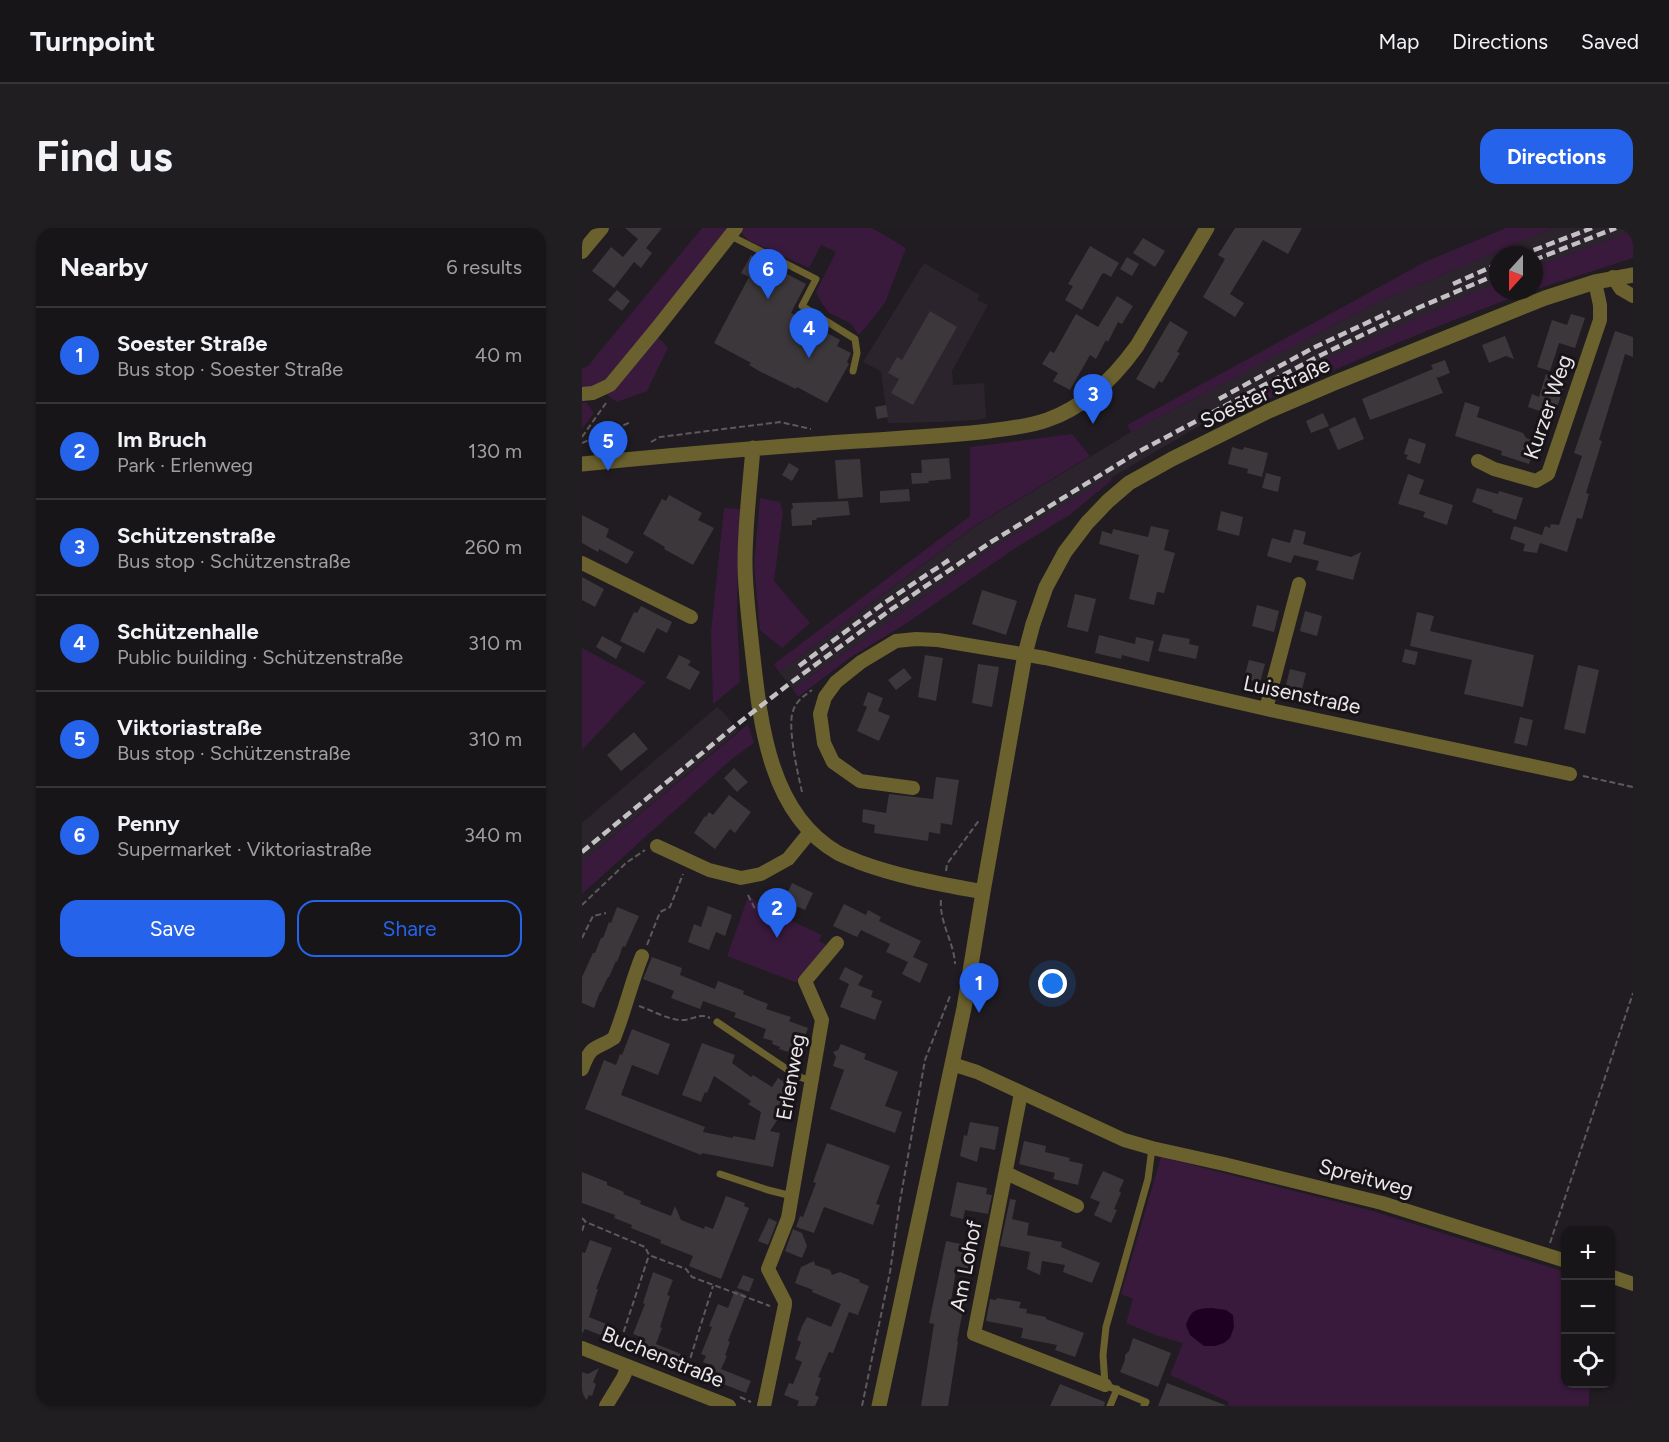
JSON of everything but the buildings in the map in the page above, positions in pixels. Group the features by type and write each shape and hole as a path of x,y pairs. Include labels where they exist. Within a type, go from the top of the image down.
{"street":[{"path":"582,252 602,228"},
{"path":"582,464 753,448 974,433 1036,424 1060,415 1093,394 1126,361 1206,228"},
{"path":"582,394 593,393 610,385 732,232"},
{"name":"Soester Straße","path":"879,1406 964,1008 1025,654 1046,587 1065,552 1087,523 1129,483 1271,410 1545,297 1595,282 1633,275"},
{"path":"1613,278 1621,289 1633,296"},
{"name":"Kurzer Weg","path":"1478,461 1494,469 1536,481 1548,474 1600,320 1600,305 1595,282"},
{"path":"753,448 745,562 748,613 765,736 774,770 790,804 810,832 839,854 882,871 983,892"},
{"path":"582,563 691,617"},
{"path":"1266,709 1299,584"},
{"path":"913,788 860,781 833,762 824,743 820,714 825,697 836,682 861,662 896,641 938,640 1025,654"},
{"name":"Luisenstraße","path":"1025,654 1266,709 1570,774"},
{"path":"657,846 709,870 741,878 761,874 788,859 810,832"},
{"name":"Erlenweg","path":"759,1405 785,1302 768,1269 785,1228 793,1196 822,1020 806,981 837,944"},
{"path":"582,1069 592,1049 614,1038 642,956"},
{"name":"Spreitweg","path":"952,1064 977,1072 1124,1140 1382,1203 1561,1259"},
{"name":"Am Lohof","path":"1021,1093 974,1334 1111,1387"},
{"path":"1006,1173 1077,1206"},
{"path":"1615,1277 1633,1284"},
{"name":"Buchenstraße","path":"582,1348 732,1401"},
{"path":"606,1406 628,1366"}],"lane":[{"path":"732,232 816,279 802,306 855,339 857,353 853,371"},
{"path":"717,1022 797,1076 811,1081"},
{"path":"1110,1406 1111,1387 1103,1355 1106,1327 1148,1179 1152,1148"},
{"path":"720,1173 793,1196"},
{"path":"1111,1387 1146,1402 1144,1406"}],"path":[{"path":"582,437 606,403"},
{"path":"582,442 631,422"},
{"path":"651,443 660,437 780,422 813,429"},
{"path":"804,801 798,777 792,712 800,699 812,691"},
{"path":"1570,774 1633,787"},
{"path":"956,970 954,952 941,914 940,903 947,864 981,818"},
{"path":"582,905 626,863 642,851 657,846"},
{"path":"642,956 660,912 670,907 688,861"},
{"path":"748,895 756,911"},
{"path":"582,938 593,916 606,913"},
{"path":"862,1406 890,1272 925,1060 952,992"},
{"path":"1546,1254 1633,993"},
{"path":"627,1002 678,1020 704,1015 717,1022"},
{"path":"582,1218 585,1222 645,1247 649,1255 686,1269 692,1277 783,1311"},
{"path":"582,1231 585,1222"},
{"path":"618,1348 649,1255"},
{"path":"685,1375 713,1286"},
{"path":"732,1401 759,1405"}],"shaded area":[{"path":"702,228 729,228 609,381 592,388 582,389 582,368 587,367"},
{"path":"742,228 872,228 906,248 885,303 859,335 850,323 829,313 816,292 836,252 821,245 809,268 748,240 743,235"},
{"path":"1506,228 1553,228 1511,246 1489,246 1489,255 1376,303 1131,432 1127,425 1425,262"},
{"path":"1553,228 1633,228 1633,231 1543,264 1543,246 1511,246"},
{"path":"1633,231 1633,258 1543,287 1543,264"},
{"path":"1489,255 1489,286 1322,361 1204,423 997,545 793,689 779,672 974,527 1131,432 1376,303"},
{"path":"924,263 980,295 977,300 988,305 952,371 953,385 984,383 986,418 888,423 881,371 863,362"},
{"path":"1489,286 1489,300 1505,300 1327,373 1207,427 1204,423 1321,361"},
{"path":"656,335 668,348 647,391 617,402 603,392"},
{"path":"586,402 594,413 582,429 582,403"},
{"path":"1072,434 1090,456 973,527 779,672 774,664 970,516 970,447"},
{"path":"1111,477 1112,480 1071,514 1014,549 904,625 851,657 798,697 793,689 997,545"},
{"path":"760,498 780,502 783,513 774,581 810,623 782,648 760,630 754,564"},
{"path":"724,508 743,509 738,562 737,613 740,682 713,704 711,632"},
{"path":"582,648 646,682 582,750"},
{"path":"717,707 738,731 582,862 582,823"},
{"path":"748,724 754,743 733,758 582,894 582,862"},
{"path":"752,898 760,906 822,935 819,941 825,944 827,950 800,981 795,982 727,956 747,900"},
{"path":"1161,1157 1373,1211 1561,1271 1561,1388 1589,1388 1589,1406 1227,1406 1229,1402 1170,1375 1183,1343 1126,1323 1133,1299 1121,1294"},
{"path":"1212,1308 1226,1310 1233,1315 1234,1327 1230,1338 1224,1343 1204,1346 1190,1335 1186,1325 1195,1311"}],"railway":[{"path":"1543,247 1592,228"},
{"path":"1543,256 1616,228"},
{"path":"1453,284 1489,268"},
{"path":"582,852 789,684 889,611 991,542 1138,452 1317,357 1420,307 1489,278"},
{"path":"1219,399 1313,348 1390,312"},
{"path":"799,666 884,603 949,560"}],"place":[{"name":"Penny","path":"768,299"},
{"name":"Schützenhalle","path":"809,358"},
{"name":"Schützenstraße","path":"1093,424"},
{"name":"Viktoriastraße","path":"608,471"},
{"name":"Im Bruch","path":"777,938"},
{"name":"Soester Straße","path":"979,1013"}]}
